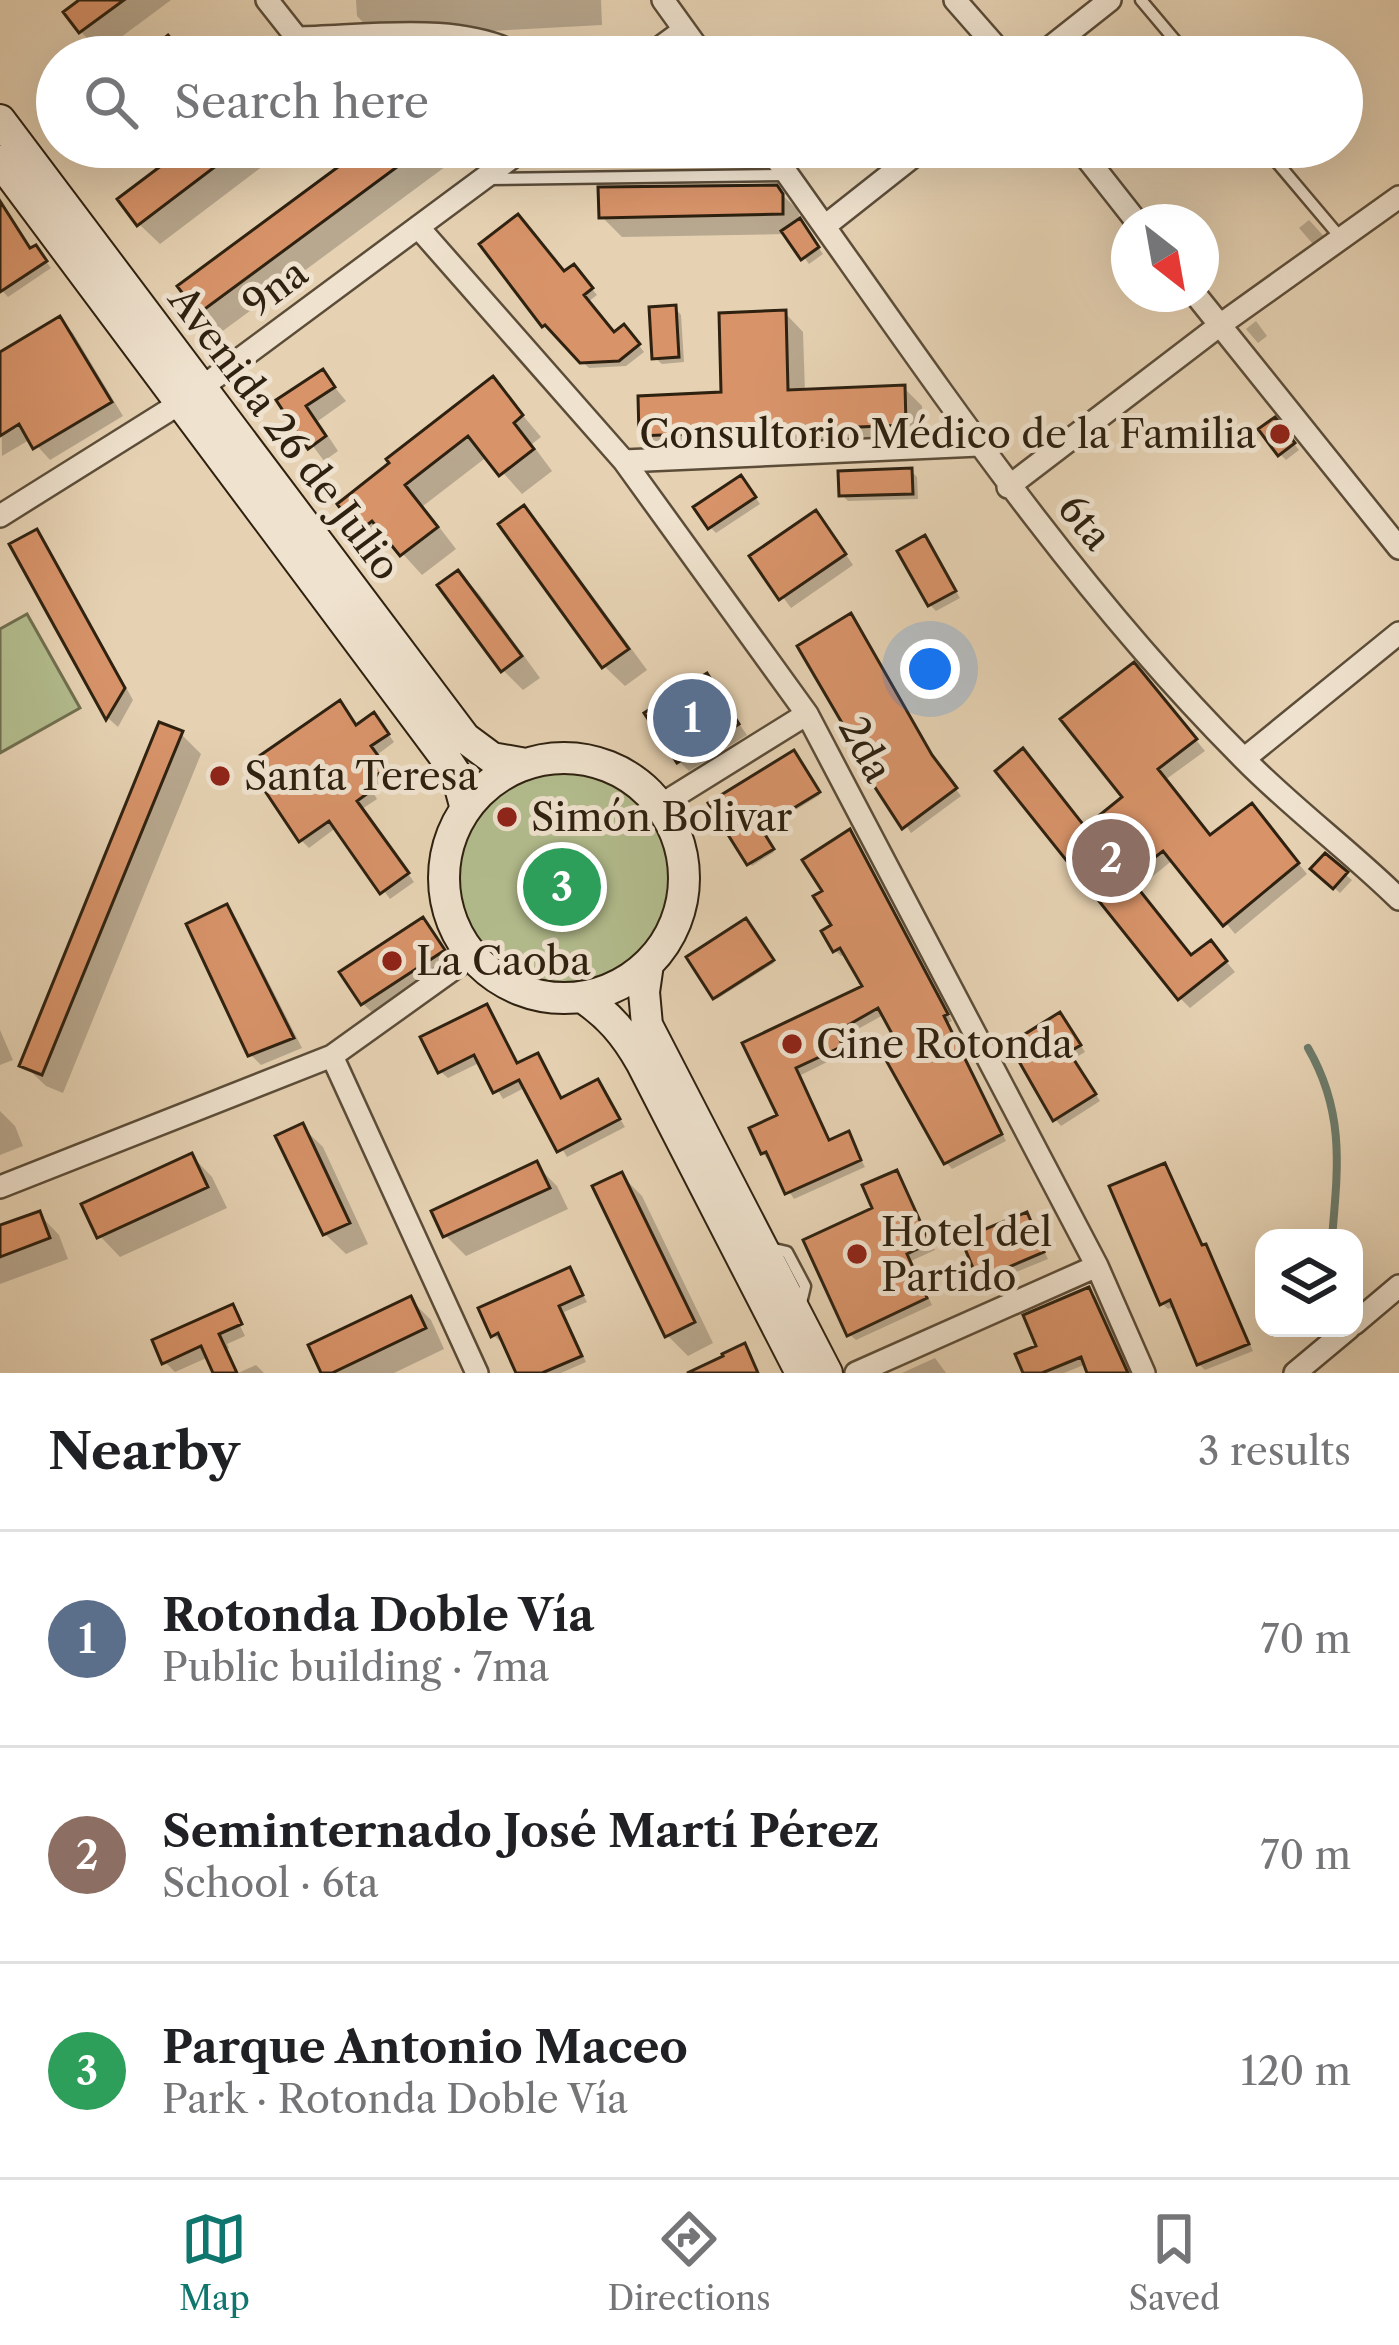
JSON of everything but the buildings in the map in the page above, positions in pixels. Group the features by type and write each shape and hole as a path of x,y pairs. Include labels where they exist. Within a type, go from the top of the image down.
{"main road":[{"name":"Avenida 26 de Julio","path":"0,120 442,753 457,776 466,809"},
{"name":"Avenida 26 de Julio","path":"0,161 193,394 464,738 492,758 526,764"},
{"path":"566,758 605,765 640,785 659,806 682,852 684,893 672,931 649,964 615,987 582,998 546,998 513,988 472,956 447,909 443,874 450,840 466,809 490,783 526,764 566,758"},
{"path":"649,964 644,992 647,1025 827,1373"},
{"path":"582,998 605,1012 625,1034 801,1373"}],"street":[{"path":"268,0 295,36"},
{"path":"663,0 689,36"},
{"path":"955,0 986,36"},
{"path":"1065,36 1110,0"},
{"path":"675,36 684,29"},
{"name":"9na","path":"0,516 193,394 498,168"},
{"name":"6ta","path":"783,168 1008,487 1244,759 1399,898"},
{"path":"825,226 898,168"},
{"path":"1095,168 1123,204"},
{"path":"1008,487 1220,325 1399,197"},
{"name":"2da","path":"418,227 624,461 807,714 1097,1266 1144,1373"},
{"path":"1210,312 1399,548"},
{"path":"624,461 979,445"},
{"path":"1244,759 1399,633"},
{"path":"659,806 807,714"},
{"path":"0,1187 332,1056 472,956"},
{"path":"332,1056 477,1373"},
{"path":"856,1373 1097,1266"},
{"path":"1363,1316 1399,1286"},
{"path":"1295,1373 1338,1337"}],"lane":[{"path":"1141,0 1171,36"},
{"path":"1282,168 1340,237"},
{"path":"483,179 788,175"}],"green space":[{"path":"27,614 80,708 0,753 0,629"},
{"path":"562,772 604,781 639,804 662,839 671,881 662,923 639,958 604,981 562,990 520,981 485,958 462,923 453,881 462,839 485,804 520,781"}],"waterway":[{"path":"1308,1048 1328,1095 1336,1140 1333,1229"}],"place":[{"name":"Consultorio Médico de la Familia","path":"1280,434"},
{"name":"Rotonda Doble Vía","path":"692,718"},
{"name":"Santa Teresa","path":"220,776"},
{"name":"Simón Bolivar","path":"507,817"},
{"name":"Seminternado José Martí Pérez","path":"1111,858"},
{"name":"Parque Antonio Maceo","path":"562,887"},
{"name":"La Caoba","path":"392,961"},
{"name":"Cine Rotonda","path":"792,1044"},
{"name":"Hotel del Partido","path":"857,1254"}]}
